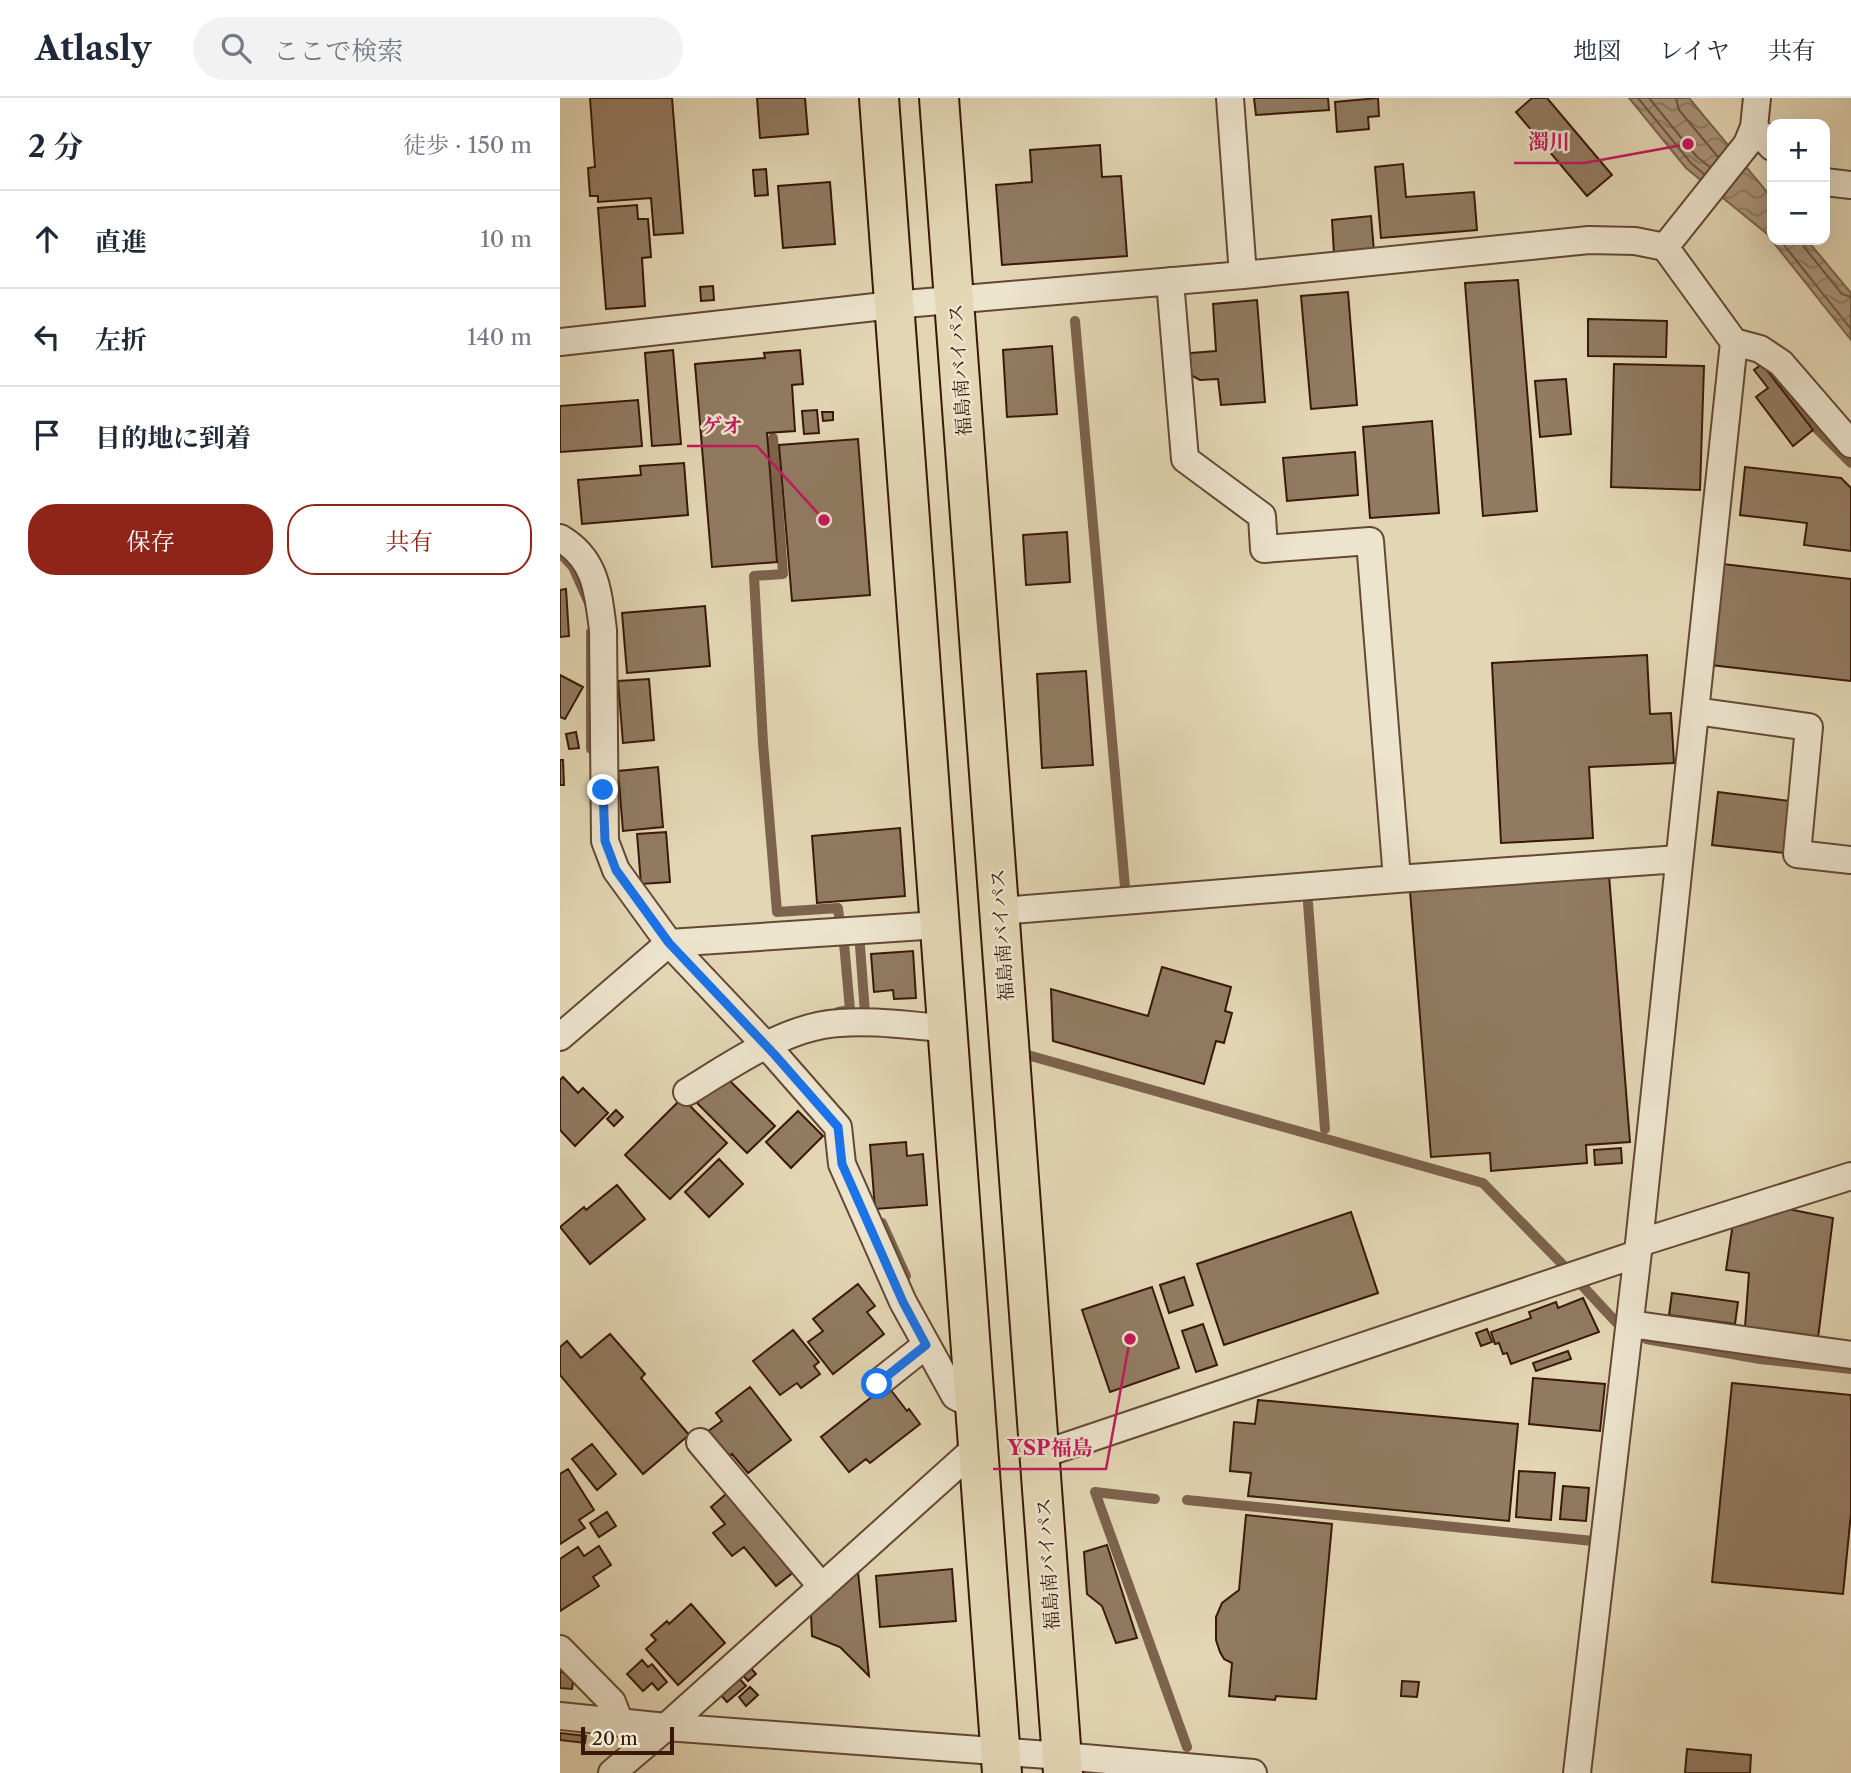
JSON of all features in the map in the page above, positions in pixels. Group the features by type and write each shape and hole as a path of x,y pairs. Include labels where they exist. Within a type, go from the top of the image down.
{"highway":[{"path":"879,98 1001,1762"},
{"name":"福島南バイパス","path":"939,98 1063,1764"}],"street":[{"path":"1230,98 1243,275"},
{"path":"1665,247 1758,139 1757,98"},
{"path":"1830,183 1851,186"},
{"path":"560,342 893,304 1243,275 1589,240 1635,241 1665,247 1734,342 1760,349 1781,363 1851,444"},
{"path":"1170,281 1185,459 1262,516 1265,549 1370,541 1397,879"},
{"path":"1577,1773 1630,1324 1734,342"},
{"path":"560,538 577,547 589,564 599,601 603,630 605,841 616,870 669,943 767,1046 838,1127 842,1164 896,1306 926,1345 955,1395 975,1406"},
{"path":"1695,710 1809,727 1797,854 1851,860"},
{"path":"1000,911 1679,859"},
{"path":"560,1037 669,943 939,925"},
{"path":"687,1092 767,1046 814,1026 902,1022 947,1028"},
{"path":"1040,1455 1851,1176"},
{"path":"1630,1324 1851,1354"},
{"path":"877,1384 926,1345"},
{"path":"700,1442 822,1587"},
{"path":"612,1773 978,1446"},
{"path":"560,1649 612,1702 620,1723"},
{"path":"560,1716 1001,1762 1253,1773"}],"water":[{"path":"1629,98 1689,98 1767,192 1767,234 1766,233 1686,168"},
{"path":"1776,245 1811,245 1851,293 1851,340"}],"building":[{"path":"590,98 672,98 683,233 654,235 651,198 598,202 598,196 590,196 588,168 595,167"},
{"path":"757,98 805,98 808,134 760,138"},
{"path":"1254,98 1328,98 1329,110 1256,115"},
{"path":"1378,98 1379,116 1368,117 1369,129 1337,132 1335,102"},
{"path":"1532,98 1547,98 1612,175 1587,196 1516,112"},
{"path":"1100,145 1102,177 1121,176 1127,256 1002,265 996,185 1032,182 1030,150"},
{"path":"1403,164 1406,197 1474,192 1477,230 1381,238 1375,167"},
{"path":"766,169 768,195 755,196 753,170"},
{"path":"830,182 835,244 783,248 778,186"},
{"path":"637,205 638,219 648,219 651,257 642,258 645,306 606,309 598,208"},
{"path":"1371,216 1374,251 1334,254 1332,220"},
{"path":"1518,280 1537,511 1483,516 1465,283"},
{"path":"713,286 714,300 701,301 700,287"},
{"path":"1348,292 1357,405 1311,409 1301,296"},
{"path":"1257,300 1265,402 1221,405 1218,379 1200,380 1189,374 1186,359 1191,353 1216,351 1213,304"},
{"path":"1588,319 1667,321 1666,357 1588,356"},
{"path":"1052,346 1057,414 1007,417 1003,350"},
{"path":"673,350 681,444 652,446 645,353"},
{"path":"800,350 803,384 792,385 795,431 767,433 777,562 712,567 695,364 765,358 764,353"},
{"path":"1614,364 1704,366 1700,490 1611,487"},
{"path":"1762,364 1813,430 1793,446 1756,397 1768,388 1754,370"},
{"path":"1566,379 1571,434 1540,437 1535,381"},
{"path":"638,400 642,446 560,452 560,406"},
{"path":"817,410 819,433 804,434 802,411"},
{"path":"822,412 833,412 833,420 823,421"},
{"path":"1432,421 1439,513 1370,518 1363,427"},
{"path":"858,439 870,595 792,601 779,445"},
{"path":"1355,452 1358,495 1287,501 1283,458"},
{"path":"684,463 688,515 582,524 578,480 641,475 640,466"},
{"path":"1745,467 1841,478 1851,488 1851,551 1804,545 1807,523 1740,515"},
{"path":"1067,532 1070,582 1026,585 1023,535"},
{"path":"1723,564 1851,579 1851,681 1711,665"},
{"path":"566,589 569,636 560,637 560,590"},
{"path":"705,606 710,666 627,673 622,613"},
{"path":"1647,655 1650,714 1671,713 1674,763 1589,767 1593,838 1501,843 1492,663"},
{"path":"1086,671 1093,765 1042,768 1037,674"},
{"path":"560,675 583,687 565,719 560,717"},
{"path":"649,679 654,740 623,743 618,681"},
{"path":"576,732 579,748 569,749 566,734"},
{"path":"560,760 563,760 564,785 560,785"},
{"path":"658,767 663,827 623,831 618,771"},
{"path":"1718,792 1790,801 1784,853 1712,845"},
{"path":"900,828 905,896 817,903 812,836"},
{"path":"666,832 670,882 641,884 637,834"},
{"path":"1609,875 1630,1142 1586,1145 1587,1163 1491,1171 1490,1153 1431,1157 1410,891"},
{"path":"913,951 916,998 894,999 893,990 874,992 871,954"},
{"path":"1162,967 1231,987 1225,1011 1232,1013 1224,1043 1216,1041 1204,1084 1053,1041 1051,989 1148,1016"},
{"path":"725,1076 775,1126 747,1153 697,1103"},
{"path":"563,1077 578,1093 583,1088 608,1113 575,1146 560,1130 560,1080"},
{"path":"682,1098 727,1143 670,1199 625,1155"},
{"path":"616,1110 623,1117 614,1126 607,1119"},
{"path":"798,1111 823,1136 791,1168 766,1142"},
{"path":"906,1142 907,1156 923,1154 927,1205 875,1209 870,1145"},
{"path":"1621,1148 1622,1163 1595,1165 1594,1150"},
{"path":"719,1159 743,1184 709,1217 685,1192"},
{"path":"617,1185 645,1219 590,1264 560,1227"},
{"path":"1788,1209 1833,1218 1818,1338 1745,1327 1749,1273 1726,1270 1733,1223"},
{"path":"1351,1212 1378,1293 1224,1345 1197,1264"},
{"path":"1184,1277 1193,1305 1169,1313 1160,1285"},
{"path":"858,1284 875,1306 867,1312 884,1334 833,1374 808,1342 823,1331 813,1319"},
{"path":"1152,1287 1179,1368 1110,1392 1082,1310"},
{"path":"1672,1293 1738,1302 1735,1324 1669,1315"},
{"path":"1583,1298 1599,1332 1511,1364 1499,1343 1495,1344 1491,1332 1531,1318 1529,1312 1556,1302 1558,1308"},
{"path":"1203,1324 1217,1365 1196,1372 1182,1331"},
{"path":"1487,1329 1492,1342 1481,1346 1476,1333"},
{"path":"793,1330 819,1362 814,1366 820,1374 801,1388 797,1383 780,1395 753,1361"},
{"path":"610,1334 645,1374 641,1378 689,1435 643,1474 560,1375 560,1347 567,1341 581,1358"},
{"path":"1568,1351 1571,1359 1536,1371 1533,1363"},
{"path":"1533,1378 1605,1384 1600,1431 1529,1424"},
{"path":"1732,1383 1851,1395 1851,1513 1843,1594 1712,1582"},
{"path":"887,1385 920,1424 870,1463 866,1459 849,1472 821,1437"},
{"path":"750,1387 791,1440 748,1473 732,1454 727,1458 707,1432 722,1421 716,1413"},
{"path":"1258,1400 1518,1424 1509,1521 1248,1496 1251,1473 1230,1471 1234,1422 1255,1424"},
{"path":"592,1444 616,1474 597,1490 572,1459"},
{"path":"568,1469 594,1510 579,1520 585,1528 560,1544 560,1474"},
{"path":"1519,1471 1555,1473 1551,1520 1516,1517"},
{"path":"1563,1486 1589,1488 1586,1521 1560,1519"},
{"path":"734,1487 800,1567 776,1586 744,1547 732,1556 713,1533 725,1524 711,1507"},
{"path":"607,1512 616,1526 599,1537 590,1523"},
{"path":"1246,1515 1332,1524 1316,1699 1276,1696 1275,1700 1229,1696 1232,1663 1224,1659 1220,1652 1216,1640 1216,1617 1222,1603 1239,1590"},
{"path":"1107,1545 1137,1638 1116,1643 1102,1606 1087,1594 1084,1552"},
{"path":"599,1546 611,1565 593,1577 599,1586 560,1611 560,1559 578,1547 584,1556"},
{"path":"952,1569 956,1621 880,1627 876,1576"},
{"path":"858,1572 869,1676 840,1647 812,1636 811,1614"},
{"path":"691,1604 725,1643 678,1685 646,1649 656,1640 651,1635 667,1621 669,1624"},
{"path":"642,1660 648,1667 652,1664 667,1682 658,1690 652,1683 643,1691 627,1674"},
{"path":"749,1666 756,1674 748,1681 741,1673"},
{"path":"560,1672 574,1674 572,1689 560,1688"},
{"path":"737,1676 746,1686 727,1702 719,1693"},
{"path":"1402,1681 1419,1682 1417,1697 1401,1696"},
{"path":"750,1687 758,1695 746,1706 739,1697"},
{"path":"560,1733 586,1736 585,1743 560,1740"},
{"path":"1687,1749 1751,1755 1750,1773 1685,1773"}],"waterway":[{"path":"1075,321 1125,887"},
{"path":"1778,379 1816,428 1851,463"},
{"path":"773,438 783,574 754,576 763,743 777,912 838,908 840,924"},
{"path":"560,553 573,567 589,603"},
{"path":"591,632 591,749"},
{"path":"1308,903 1325,1129"},
{"path":"838,1012 850,1010 844,943"},
{"path":"860,946 865,1013 874,1013"},
{"path":"1017,1052 1483,1183 1566,1268"},
{"path":"882,1223 906,1276"},
{"path":"1578,1281 1616,1322"},
{"path":"1646,1339 1760,1359 1851,1369"},
{"path":"1155,1499 1095,1492 1187,1747"},
{"path":"1187,1500 1593,1541"}],"place":[{"name":"濁川","path":"1688,144"},
{"name":"ゲオ","path":"824,520"},
{"name":"YSP福島","path":"1130,1339"}],"route":[{"path":"603,790 605,841 616,870 669,943 774,1054 838,1127 842,1164 903,1302 926,1345 877,1384"}]}
